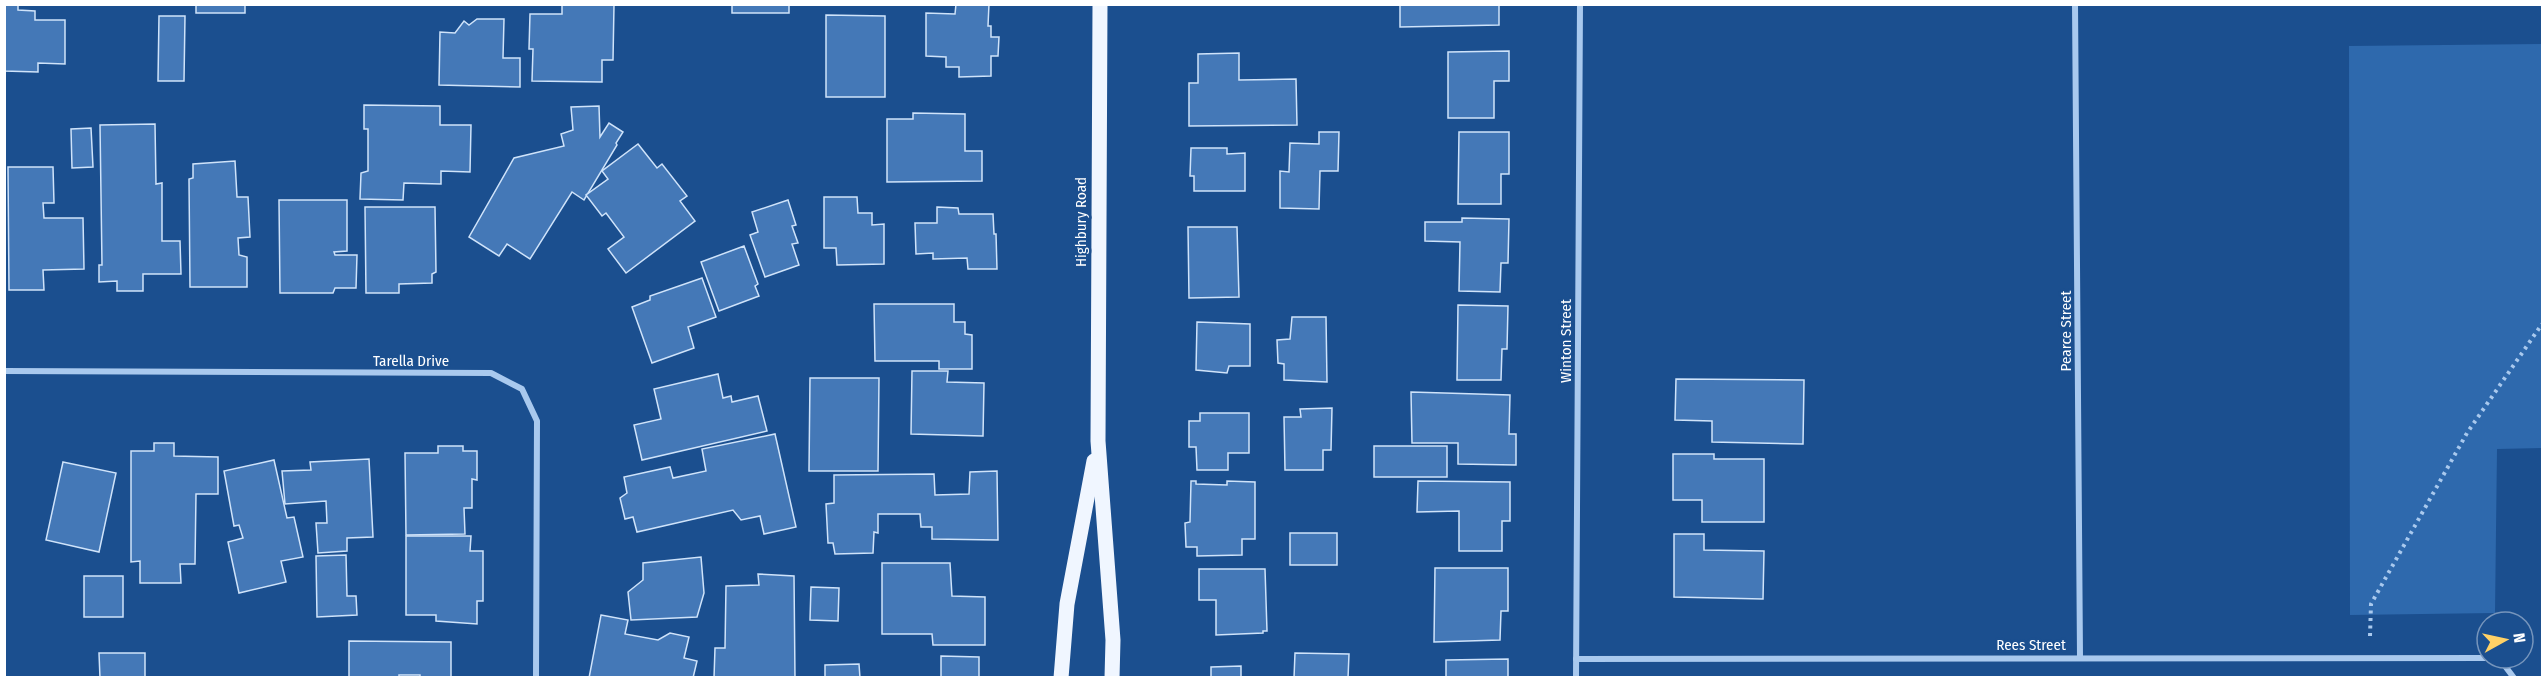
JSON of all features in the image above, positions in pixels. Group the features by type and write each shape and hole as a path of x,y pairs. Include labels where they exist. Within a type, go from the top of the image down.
{"main road":[{"name":"Highbury Road","path":"1100,4 1098,441 1113,640 1112,678"},
{"name":"Highbury Road","path":"1061,678 1066,604 1098,441"}],"street":[{"name":"Winton Street","path":"1576,678 1580,4"},
{"name":"Pearce Street","path":"2075,4 2080,657"},
{"name":"Tarella Drive","path":"4,371 491,373 522,388 537,421 536,678"},
{"name":"Rees Street","path":"1576,659 2475,658"}],"path":[{"path":"2370,658 2371,604 2467,433 2542,324"}],"shaded area":[{"path":"2542,44 2542,448 2497,449 2495,610 2475,610 2475,613 2350,615 2349,46"}],"building":[{"path":"4,4 18,4 18,10 35,11 35,20 65,20 65,64 38,63 38,72 4,71"},
{"path":"196,4 245,4 245,13 196,13"},
{"path":"562,4 614,5 613,60 602,60 602,82 532,81 533,49 529,49 530,14 562,14"},
{"path":"732,4 792,4 789,5 789,13 732,13"},
{"path":"956,4 989,4 988,26 991,26 991,37 999,37 998,56 991,56 991,76 959,77 959,67 946,67 946,57 926,56 926,13 955,14"},
{"path":"1400,4 1499,4 1499,25 1400,27"},
{"path":"826,15 885,16 885,97 826,97"},
{"path":"159,16 185,16 184,81 158,81"},
{"path":"477,19 504,19 503,58 520,58 520,87 439,85 440,32 455,33 464,21 469,25"},
{"path":"1509,51 1509,81 1494,81 1494,118 1448,118 1448,52"},
{"path":"1239,53 1239,80 1296,79 1297,125 1189,126 1189,83 1198,83 1198,54"},
{"path":"364,105 440,106 440,125 471,125 470,172 441,171 441,184 404,183 403,200 360,199 361,173 368,171 368,129 364,129"},
{"path":"599,106 600,137 609,123 623,132 584,200 572,192 530,259 507,244 499,256 469,237 514,158 564,146 561,134 573,130 571,107"},
{"path":"913,113 965,114 965,151 982,151 982,181 887,182 887,119 913,119"},
{"path":"155,124 156,184 162,183 162,241 180,241 181,274 143,274 143,291 117,291 117,281 99,282 99,265 102,265 100,125"},
{"path":"91,128 93,167 72,168 71,129"},
{"path":"1319,132 1339,132 1338,171 1320,171 1319,209 1280,208 1280,171 1289,172 1290,143 1319,144"},
{"path":"1459,132 1509,132 1509,174 1501,174 1501,204 1458,204"},
{"path":"638,144 657,168 662,164 687,196 680,201 695,221 626,273 608,249 624,237 606,213 602,216 586,195 608,179 602,171"},
{"path":"1191,148 1227,148 1227,154 1245,153 1245,191 1194,191 1194,176 1190,176"},
{"path":"235,161 237,197 248,197 250,237 238,238 239,255 247,257 247,287 190,287 189,179 193,178 193,164"},
{"path":"8,167 53,167 54,203 43,203 44,218 83,218 84,269 43,270 44,290 9,290"},
{"path":"824,197 857,197 858,213 872,213 872,225 884,224 884,264 837,265 836,248 824,248"},
{"path":"279,200 347,200 347,251 334,252 335,255 357,255 356,288 335,288 333,293 280,293"},
{"path":"788,200 796,225 792,226 798,243 792,244 799,265 765,277 750,235 758,232 752,212"},
{"path":"365,207 435,207 436,272 432,274 432,283 399,284 399,293 366,293"},
{"path":"937,207 958,208 959,214 993,214 997,269 968,269 967,258 933,259 933,253 916,254 915,223 937,223"},
{"path":"1462,218 1509,219 1508,263 1501,263 1500,292 1459,291 1460,242 1425,241 1425,222 1462,222"},
{"path":"1188,227 1237,227 1239,297 1189,298"},
{"path":"744,246 758,284 755,286 759,296 719,311 701,262"},
{"path":"702,278 716,317 688,327 694,348 652,363 632,307 650,300 650,296"},
{"path":"874,304 954,304 954,322 965,322 965,334 972,335 972,369 939,369 939,361 875,361"},
{"path":"1458,305 1508,306 1507,349 1502,349 1501,380 1457,380"},
{"path":"1292,317 1326,317 1327,382 1284,380 1284,364 1278,363 1277,340 1290,339"},
{"path":"1197,322 1250,324 1250,366 1229,366 1227,373 1196,370"},
{"path":"912,371 948,371 947,382 984,383 983,436 911,434"},
{"path":"718,374 723,398 731,396 732,402 758,396 767,431 642,460 634,425 661,419 654,389"},
{"path":"810,378 879,378 878,471 809,471"},
{"path":"1676,379 1804,380 1803,444 1712,442 1712,421 1675,420"},
{"path":"1411,392 1510,395 1509,434 1516,434 1516,465 1458,464 1458,443 1412,443"},
{"path":"1332,408 1331,450 1323,450 1323,470 1285,470 1284,417 1301,417 1300,409"},
{"path":"1200,413 1249,413 1249,453 1228,453 1228,470 1197,470 1196,447 1189,447 1189,421 1200,421"},
{"path":"775,434 796,527 764,534 760,516 741,520 733,510 637,532 633,517 625,519 620,498 627,493 624,477 670,467 673,478 706,471 702,449"},
{"path":"154,443 174,443 174,456 218,457 218,494 196,494 195,564 180,564 181,583 140,583 140,561 131,562 131,451 154,451"},
{"path":"438,446 463,446 463,451 477,451 477,480 472,479 472,508 464,508 465,534 406,535 405,453 438,453"},
{"path":"1374,446 1447,446 1447,477 1374,477"},
{"path":"1673,454 1714,454 1714,459 1764,459 1764,522 1702,522 1702,500 1673,500"},
{"path":"369,459 373,537 347,538 347,551 318,553 316,523 327,523 326,501 285,504 282,471 311,470 310,462"},
{"path":"274,460 287,518 294,517 303,557 281,561 286,582 239,593 228,542 243,538 239,525 234,526 224,471"},
{"path":"63,462 116,473 99,552 46,540"},
{"path":"997,471 998,540 932,539 932,527 921,527 920,514 878,514 878,533 874,532 873,553 835,554 833,543 828,543 826,504 834,503 834,475 934,474 935,495 969,494 970,472"},
{"path":"1191,481 1196,481 1196,484 1227,485 1227,481 1255,482 1255,539 1242,539 1242,555 1197,556 1197,547 1186,547 1185,523 1190,522"},
{"path":"1418,481 1510,482 1510,521 1502,521 1502,551 1459,551 1459,511 1417,512"},
{"path":"1290,533 1337,533 1337,565 1290,565"},
{"path":"1674,534 1704,534 1704,550 1764,551 1763,599 1674,597"},
{"path":"406,536 471,536 470,551 483,551 483,601 477,601 477,624 436,621 436,615 406,615"},
{"path":"346,555 347,596 356,596 357,615 317,617 316,556"},
{"path":"701,557 704,593 697,617 631,620 628,592 643,580 643,563"},
{"path":"882,563 950,563 952,596 985,597 985,645 933,645 932,634 882,634"},
{"path":"1435,568 1508,568 1508,611 1501,611 1500,640 1434,642"},
{"path":"1199,569 1265,569 1267,631 1216,635 1216,600 1199,600"},
{"path":"758,574 794,576 795,678 714,678 715,648 725,648 726,586 759,585"},
{"path":"84,576 123,576 123,617 84,617"},
{"path":"811,587 839,588 838,621 810,620"},
{"path":"601,615 628,620 625,634 658,640 670,633 689,637 684,658 697,661 693,678 589,678"},
{"path":"349,641 451,642 451,678 399,675 399,678 349,678"},
{"path":"99,653 145,653 145,678 100,678"},
{"path":"1295,653 1349,654 1348,678 1294,678"},
{"path":"941,656 979,657 979,678 941,678"},
{"path":"1508,659 1508,678 1446,678 1446,660"},
{"path":"859,664 860,678 825,678 825,665"},
{"path":"1241,666 1241,678 1211,678 1211,667"}]}
